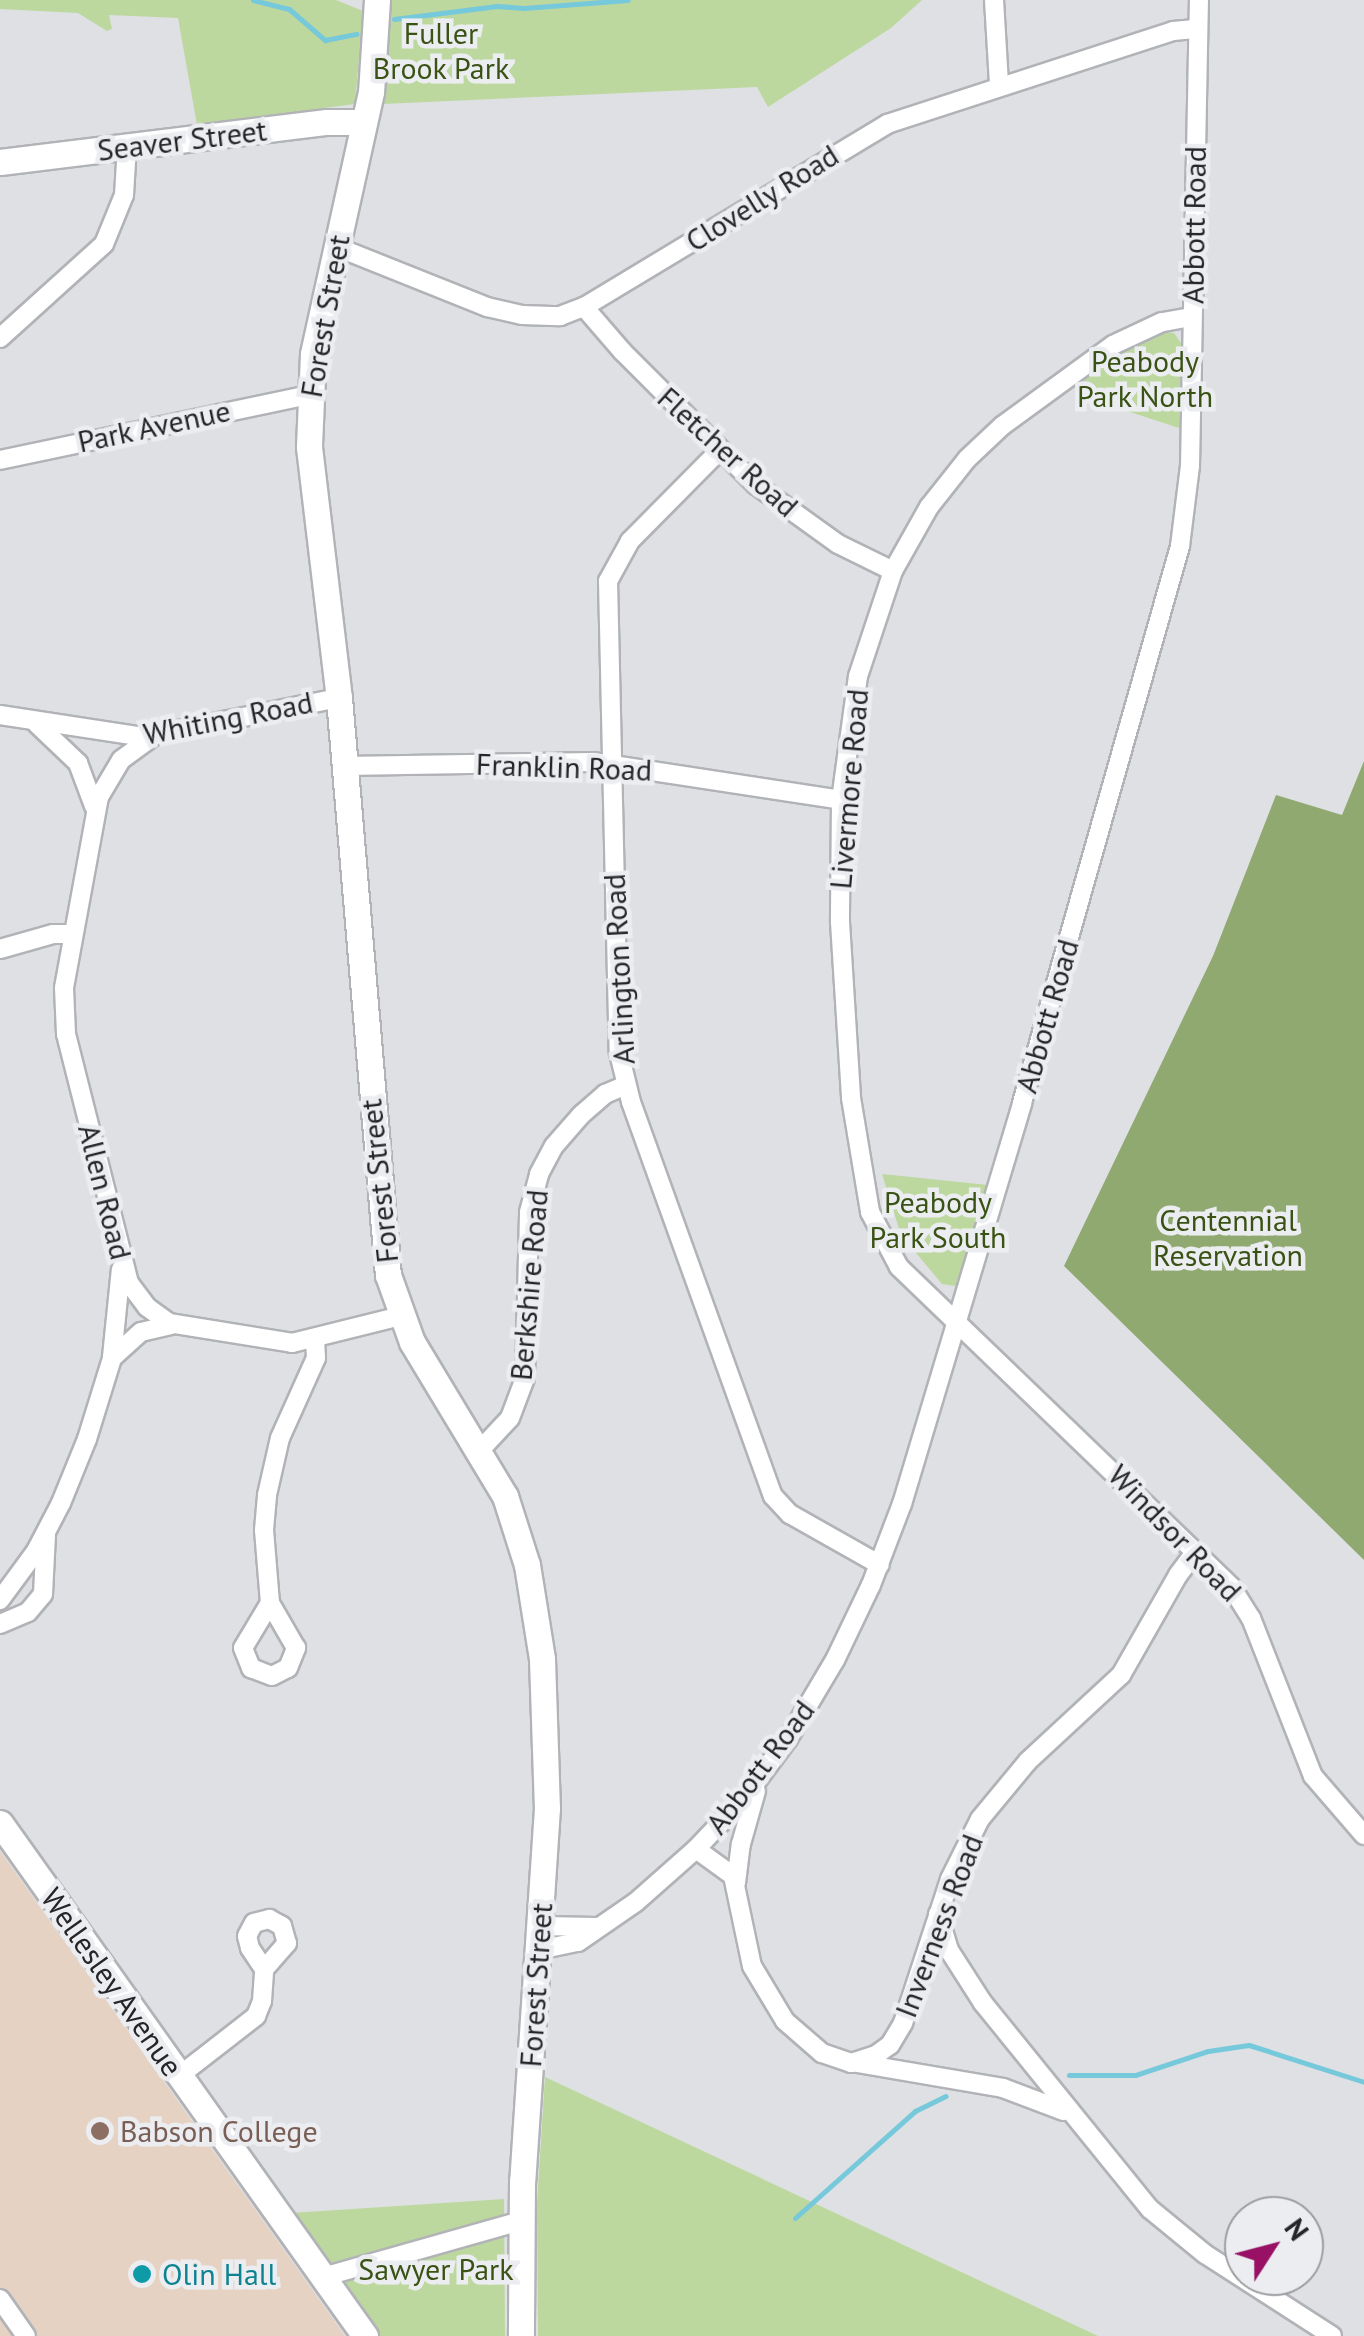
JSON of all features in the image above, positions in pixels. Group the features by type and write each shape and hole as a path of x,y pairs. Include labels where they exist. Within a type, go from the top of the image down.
{"street":[{"name":"Forest Street","path":"378,0 375,66 319,319 308,395 311,466 339,698 384,1248 401,1316 424,1364 480,1450 517,1530 540,1640 547,1765 540,1938 520,2220 521,2336"},
{"path":"994,0 999,86"},
{"name":"Abbott Road","path":"540,1938 603,1926 696,1849 767,1768 824,1681 880,1565 909,1484 1176,565 1190,466 1199,0"},
{"name":"Clovelly Road","path":"336,248 512,313 551,317 584,307 875,129 1174,32 1198,30"},
{"name":"Seaver Street","path":"0,162 327,122 364,122"},
{"path":"0,338 104,244 124,195 127,146"},
{"name":"Fletcher Road","path":"584,307 719,451 807,524 892,571"},
{"name":"Livermore Road","path":"955,1325 899,1266 882,1240 865,1191 846,1030 839,907 841,800 858,676 892,571 940,493 1002,426 1113,345 1162,322 1192,317"},
{"name":"Park Avenue","path":"0,460 308,395"},
{"name":"Arlington Road","path":"719,451 640,529 611,570 606,603 618,1038 626,1085 773,1496 790,1514 880,1565"},
{"name":"Whiting Road","path":"0,716 132,738 339,698"},
{"name":"Allen Road","path":"32,721 63,744 92,791 94,810 64,988 66,1034 121,1259 142,1301 175,1325"},
{"name":"Allen Road","path":"94,810 115,768 154,736"},
{"name":"Franklin Road","path":"344,766 558,761 610,764 841,800"},
{"path":"0,949 53,934 72,934"},
{"name":"Berkshire Road","path":"480,1450 510,1418 525,1378 529,1212 539,1174 554,1146 582,1115 606,1094 626,1085"},
{"path":"0,1600 46,1534 88,1439 112,1358 121,1259"},
{"path":"112,1358 147,1328 175,1325 292,1343 315,1341 401,1316"},
{"name":"Windsor Road","path":"955,1325 1084,1440 1196,1551 1246,1607 1313,1776 1364,1835"},
{"path":"270,1603 264,1530 269,1480 280,1438 316,1358 315,1341"},
{"path":"0,1624 28,1612 44,1594 46,1534"},
{"name":"Inverness Road","path":"851,2062 884,2051 899,2031 959,1859 988,1807 1040,1750 1121,1675 1178,1574 1196,1551"},
{"path":"767,1768 750,1808 736,1883 748,1954 768,1999 814,2048 851,2062 1003,2088 1072,2116"},
{"name":"Wellesley Avenue","path":"0,1823 365,2336"},
{"path":"696,1849 724,1866 736,1883"},
{"path":"938,1914 949,1950 972,1988 1137,2195 1177,2232 1332,2336"},
{"path":"179,2076 256,2016 262,2001 264,1969"},
{"path":"323,2277 520,2220"},
{"path":"0,2299 26,2336"}],"shaded area":[{"name":"Babson College","path":"0,1851 345,2336 0,2336"}],"green space":[{"name":"Fuller Brook Park","path":"0,0 336,0 363,11 355,104 197,125 178,18 109,15 112,29 107,31 78,13 0,9"},
{"name":"Fuller Brook Park","path":"391,0 922,0 891,28 768,107 757,87 383,104"},
{"name":"Peabody Park North","path":"1165,332 1174,333 1181,343 1182,429 1124,410 1079,377 1109,357"},
{"name":"Centennial Reservation","path":"1364,761 1364,1560 1064,1266 1213,956 1276,795 1342,815"},
{"name":"Peabody Park South","path":"882,1174 988,1185 956,1286 942,1284 901,1235"},
{"path":"545,2077 1098,2336 538,2336 537,2204"},
{"name":"Sawyer Park","path":"504,2199 505,2336 378,2336 291,2213"}],"waterway":[{"path":"253,0 289,9 325,40 356,34"},
{"path":"394,19 497,6 524,8 628,0"},
{"path":"1069,2075 1135,2075 1208,2051 1249,2045 1364,2082"},
{"path":"795,2218 915,2111 946,2096"}],"place":[{"name":"Babson College","path":"100,2131"},
{"name":"Olin Hall","path":"142,2274"}]}
